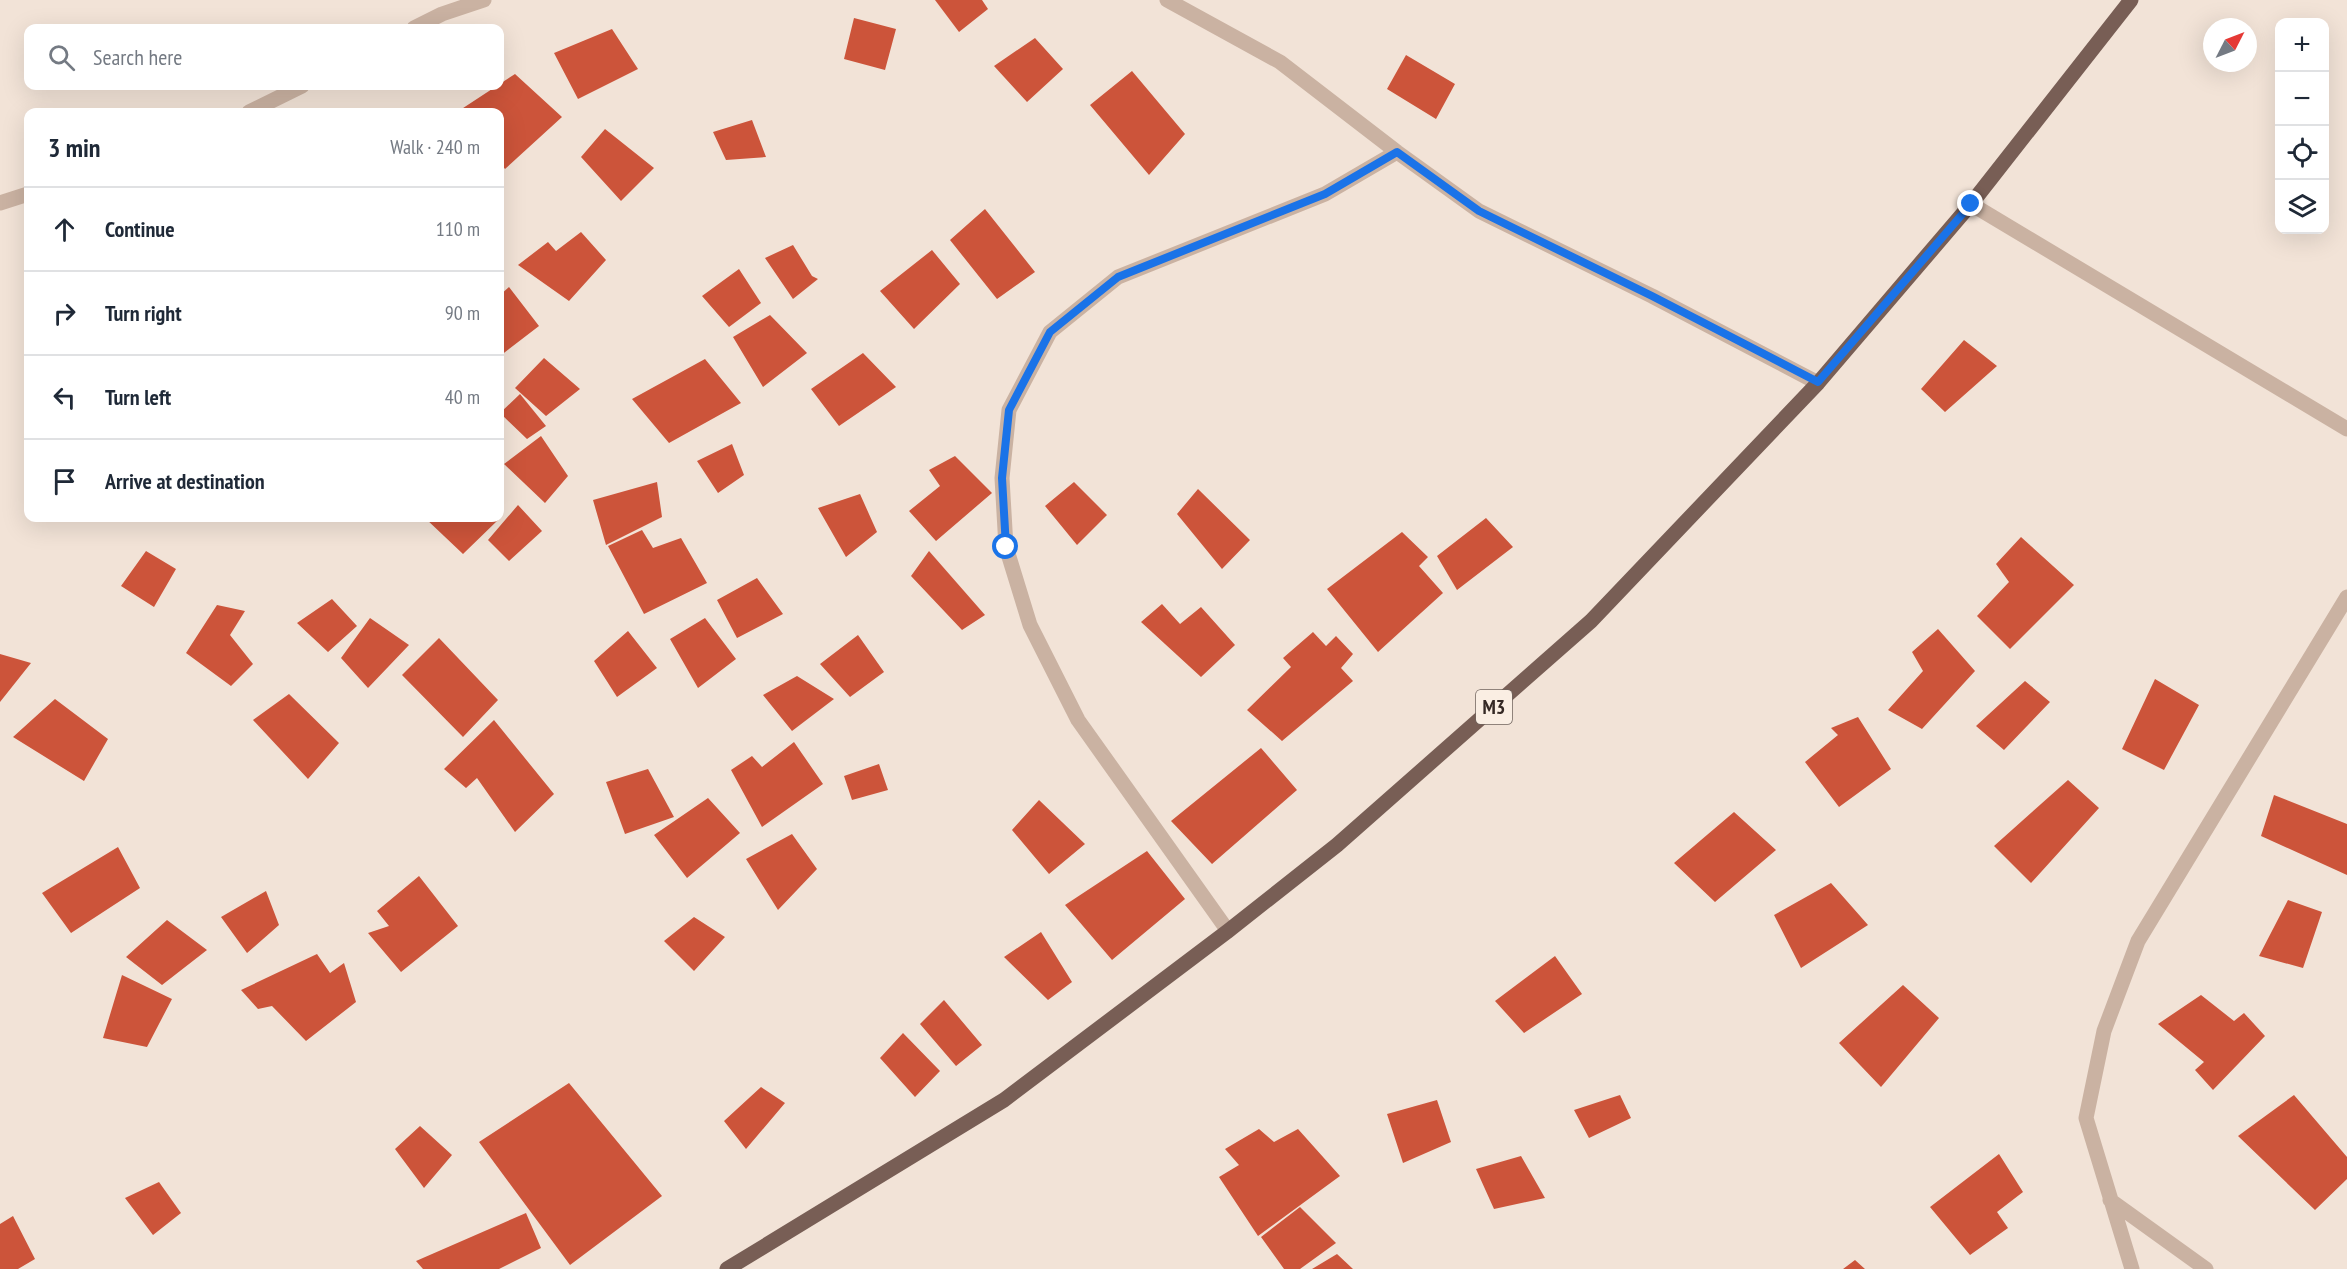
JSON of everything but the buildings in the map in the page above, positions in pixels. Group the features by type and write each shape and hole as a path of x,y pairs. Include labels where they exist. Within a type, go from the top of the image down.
{"main road":[{"name":"M3","path":"727,1269 1004,1100 1228,931 1337,845 1591,621 1818,382 1971,204 2131,0"}],"street":[{"path":"422,24 442,14 484,0"},
{"path":"1167,0 1280,62 1397,152 1479,211 1652,296 1818,382"},
{"path":"257,108 294,90"},
{"path":"1228,931 1078,720 1030,625 1006,547 1002,478 1009,410 1050,332 1118,277 1325,194 1397,152"},
{"path":"0,203 24,195"},
{"path":"1971,204 2347,429"},
{"path":"2132,1269 2086,1118 2104,1031 2138,941 2347,597"},
{"path":"2110,1200 2206,1269"}],"route":[{"path":"1006,547 1002,478 1009,410 1050,332 1118,277 1325,194 1397,152 1479,211 1652,296 1818,382 1971,204"}]}
